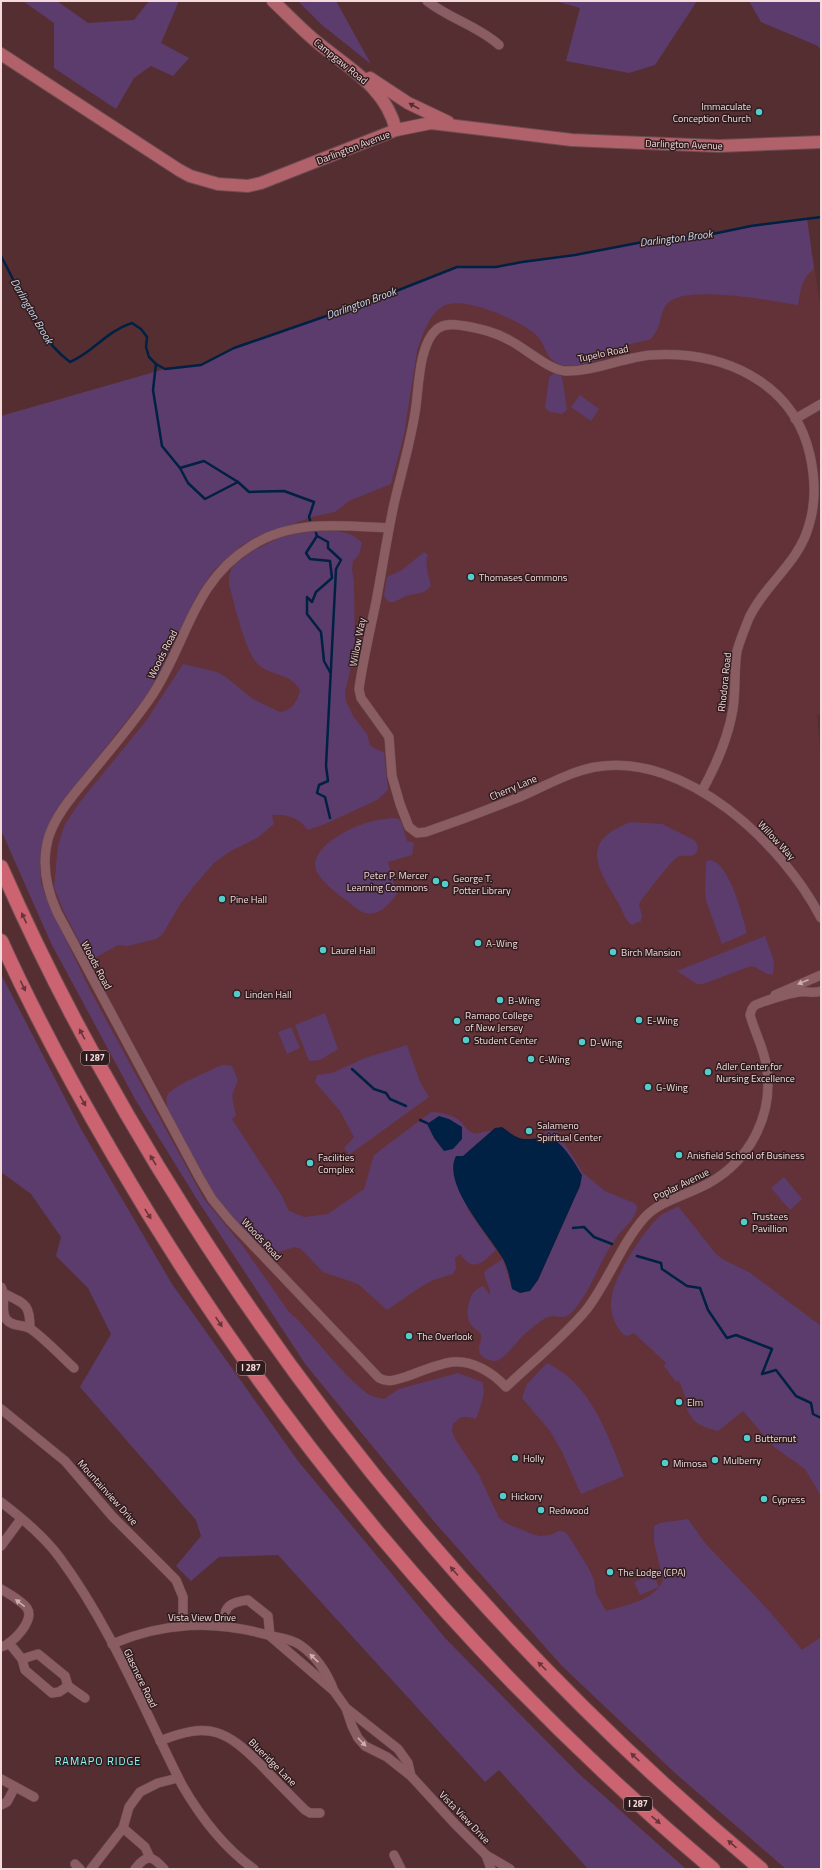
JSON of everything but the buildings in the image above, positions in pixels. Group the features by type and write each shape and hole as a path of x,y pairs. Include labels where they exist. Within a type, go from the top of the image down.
{"highway":[{"name":"I 287","path":"1,867 71,1014 133,1126 224,1270 270,1339 320,1407 425,1538 515,1638 568,1693 649,1770 761,1869"},
{"name":"I 287","path":"1,941 64,1067 149,1215 244,1358 311,1449 400,1559 515,1686 595,1765 713,1869"}],"main road":[{"name":"Campgaw Road","path":"273,1 318,43 375,89 383,98 394,119 396,130"},
{"name":"Darlington Avenue","path":"1,54 178,170 190,176 218,184 235,186 261,183 396,130 431,124 572,140 719,146 821,142"},
{"path":"339,59 418,108 462,127"}],"street":[{"path":"427,1 448,15 488,35 499,45"},
{"name":"Tupelo Road","path":"389,528 414,421 425,349 435,331 449,324 458,324 493,332 511,341 552,367 564,371 577,370 649,355 683,355 717,361 738,369 768,387 784,402 795,419 808,447 814,481 813,505 809,525 802,544 795,557 776,580"},
{"path":"795,419 821,404"},
{"name":"Woods Road","path":"389,528 316,526 290,529 270,536 252,545 220,570 198,602 170,664 151,696 62,811 49,836 45,862 46,875 48,888 57,912 149,1086 212,1199 230,1221 379,1378 392,1381 452,1362 480,1367 498,1377 506,1387"},
{"name":"Willow Way","path":"389,528 359,689 361,698 389,737 390,753"},
{"name":"Rhodora Road","path":"702,791 725,743 729,728 734,706 738,651 744,631 753,611 776,580"},
{"name":"Cherry Lane","path":"390,753 392,776 400,804 409,827 417,833 426,832 474,815 565,777 594,768 615,765 647,770 702,791"},
{"name":"Willow Way","path":"702,791 748,825 769,845 792,873 821,918"},
{"name":"Poplar Avenue","path":"506,1387 586,1311 597,1295 631,1236 645,1217 656,1208 708,1184 723,1174 748,1148 758,1132 766,1109 768,1090 767,1068 750,1015 755,1005 768,1000 778,992 821,975"},
{"path":"768,1000 796,992 816,993 821,991"},
{"path":"3,1290 3,1308 6,1319 15,1326 30,1328 74,1368"},
{"path":"3,1290 24,1304 30,1315 30,1328"},
{"name":"Mountainview Drive","path":"1,1409 65,1461 112,1516 176,1580 183,1597 182,1626"},
{"name":"Glasmere Road","path":"1,1502 21,1519 59,1557 97,1616 178,1778 193,1804 205,1821 247,1867"},
{"path":"1,1546 21,1519"},
{"path":"1,1589 26,1607 28,1612 28,1620 14,1640 5,1645 22,1659 25,1670 52,1693 59,1692 68,1686"},
{"path":"225,1626 224,1616 227,1607 236,1601 248,1600 268,1616 270,1636"},
{"name":"Vista View Drive","path":"112,1644 135,1634 153,1629 182,1626 225,1626 241,1628 270,1636 334,1691 346,1708 398,1749 408,1763 411,1776"},
{"path":"22,1659 38,1654 65,1676 68,1686 85,1698"},
{"name":"Vista View Drive","path":"346,1708 352,1726 358,1738 365,1746 386,1757 411,1776 456,1825 486,1854 510,1869"},
{"name":"Blueridge Lane","path":"160,1741 179,1733 191,1731 214,1732 226,1736 241,1745 305,1810 310,1813 320,1812"},
{"path":"91,1869 123,1828 129,1807 140,1792 158,1783 178,1778"},
{"path":"1,1779 34,1797"},
{"path":"1,1805 7,1802 15,1787"},
{"path":"123,1828 145,1847 150,1858"},
{"name":"Vista View Drive","path":"486,1854 491,1869"},
{"path":"394,1855 401,1869"},
{"path":"135,1869 141,1861 150,1858 155,1859 164,1869"}],"shaded area":[{"path":"23,1 57,1 88,23 134,20 149,1 179,1 161,43 189,58 173,76 151,66 134,78 116,109 54,68 54,23"},
{"path":"298,1 336,1 371,64 322,25"},
{"path":"555,1 697,1 655,65 629,73 566,61 580,8"},
{"path":"749,1 821,1 821,51 818,46 761,22"},
{"name":"Ramapo College of New Jersey","path":"807,219 821,310 821,714 817,715 821,761 821,1869 786,1869 674,1772 562,1666 437,1525 306,1365 198,1201 135,1099 51,943 1,830 1,416 165,369 201,365 234,348 381,297 457,267 496,267 648,241 698,237 751,226"},
{"path":"807,219 814,269 804,281 798,305 749,297 708,294 690,295 675,299 664,308 658,328 651,339 617,348 611,351 604,359 570,366 559,364 550,358 539,338 535,334 517,322 504,316 477,306 464,304 452,303 443,306 438,310 430,320 417,351 404,435 391,484 349,501 335,512 315,516 256,537 241,546 214,570 198,593 160,672 146,696 56,810 41,848 40,865 41,883 46,898 89,988 204,1199 242,1245 289,1312 355,1383 366,1393 384,1399 399,1389 458,1373 482,1382 484,1391 481,1406 476,1419 461,1417 453,1424 452,1431 455,1439 479,1475 499,1518 508,1524 540,1536 550,1535 559,1531 565,1532 589,1569 594,1580 596,1593 606,1611 639,1601 654,1593 663,1580 654,1542 654,1526 660,1523 688,1519 706,1544 771,1613 802,1650 821,1637 821,1869 786,1869 674,1772 562,1666 437,1525 306,1365 198,1201 135,1099 51,943 1,830 1,416 165,369 201,365 234,348 381,297 457,267 496,267 575,255 648,241 698,237 751,226"},
{"path":"556,373 562,377 567,410 562,414 550,412 545,408 549,378"},
{"path":"580,395 599,409 591,421 571,407"},
{"path":"317,531 347,533 358,538 362,543 359,555 353,561 352,569 354,582 355,650 345,692 346,701 353,716 367,734 370,745 384,752 388,790 377,800 325,824 308,830 301,822 288,816 272,815 274,824 257,838 229,852 214,863 181,903 162,935 156,939 128,946 118,945 89,961 63,910 54,887 58,846 64,826 79,803 146,721 183,664 217,672 226,677 253,699 280,712 288,710 294,704 298,698 300,690 296,684 291,680 270,672 260,666 250,651 245,641 237,616 229,585 229,576 231,569 235,564 254,550 279,538 294,534"},
{"path":"424,552 428,555 427,567 431,586 424,592 406,596 394,602 388,602 384,595 387,577 402,570"},
{"path":"394,818 401,821 407,841 414,843 412,855 388,862 397,894 382,910 366,913 360,911 325,883 317,872 316,863 319,854 325,846 344,832 365,823"},
{"path":"631,822 662,824 694,840 698,848 695,854 677,857 670,864 639,904 642,916 641,921 632,925 626,918 610,889 599,866 597,856 599,846 604,837 615,829"},
{"path":"709,860 716,862 723,869 729,879 734,890 747,933 722,944 706,901 706,862"},
{"path":"765,936 774,961 773,974 767,974 751,966 703,984 697,984 677,971"},
{"path":"1,974 81,1129 172,1284 298,1461 446,1639 577,1772 686,1869 588,1869 499,1770 485,1782 278,1555 219,1557 191,1581 176,1566 201,1536 196,1520 80,1387 111,1334 88,1288 56,1256 61,1237 31,1194 1,1172"},
{"path":"325,1013 338,1049 320,1060 309,1061 295,1025"},
{"path":"291,1027 300,1048 287,1054 278,1032"},
{"path":"407,1045 420,1082 429,1097 349,1155 344,1148 354,1137 340,1111 315,1082 317,1075 332,1073 365,1058"},
{"path":"222,1065 232,1066 238,1080 232,1096 236,1116 232,1119 282,1196 289,1211 304,1217 328,1214 364,1189 374,1155 431,1112 442,1113 455,1117 473,1133 492,1131 463,1156 456,1156 468,1210 496,1250 482,1262 474,1265 465,1260 460,1254 455,1258 456,1268 453,1274 433,1280 387,1310 358,1284 323,1272 301,1249 295,1247 268,1255 236,1221 213,1192 168,1111 167,1096 170,1092 201,1074"},
{"path":"549,1119 583,1173 605,1191 634,1203 637,1206 636,1211 635,1215 610,1247 580,1303 573,1311 563,1317 552,1316 545,1318 523,1336 503,1357 495,1361 490,1360 482,1357 479,1352 481,1335 469,1322 468,1309 471,1296 475,1291 483,1286 489,1294 490,1291 484,1274 486,1270 503,1259 512,1289 538,1280 580,1186 582,1175 571,1158 562,1147 544,1137"},
{"path":"784,1177 802,1199 790,1210 771,1188"},
{"path":"678,1206 716,1254 724,1260 749,1272 821,1326 821,1496 805,1469 774,1447 743,1411 718,1431 700,1425 696,1422 690,1415 684,1402 687,1401 679,1381 676,1382 664,1366 666,1363 634,1333 628,1336 624,1335 617,1327 613,1317 611,1301 618,1277 638,1243 653,1223 661,1215"},
{"path":"547,1363 563,1372 587,1397 604,1428 624,1476 581,1494 562,1452 550,1431 522,1398 527,1384"},
{"path":"653,1574 659,1587 640,1595 634,1582"}],"water":[{"path":"439,1116 449,1119 462,1127 462,1139 453,1149 444,1151 434,1138 427,1124"},
{"path":"502,1127 520,1138 546,1138 557,1142 569,1155 582,1175 580,1186 538,1280 530,1291 520,1293 512,1289 508,1270 503,1259 478,1224 461,1195 455,1181 453,1168 456,1156 463,1156 495,1128"}],"waterway":[{"name":"Darlington Brook","path":"1,256 38,327 58,352 70,362 86,353 107,336 132,323 141,329 147,337 146,347 149,357 156,364 165,369 201,365 234,348 381,297 457,267 496,267 575,255 648,241 698,237 751,226 821,217"},
{"path":"156,364 153,390 162,446 180,468 204,461 238,482 249,492 284,491 314,502 309,517 310,520"},
{"path":"180,468 188,483 205,499 238,482"},
{"path":"316,533 317,536 328,542 328,548 341,560 336,569 326,766 328,781 319,785 317,793 325,797 330,818"},
{"path":"317,536 306,553 310,559 330,561 332,578 316,592 312,602 307,597 307,614 321,632 324,661 330,672"},
{"path":"352,1069 374,1089 386,1093 390,1099 406,1106"},
{"path":"420,1120 427,1123"},
{"path":"573,1228 584,1227 594,1237 612,1244"},
{"path":"637,1256 661,1263 662,1269 687,1286 700,1288 708,1310 727,1338 736,1335 772,1349 762,1374 776,1370 796,1396 811,1403 813,1414 821,1418"}],"place":[{"name":"Immaculate Conception Church","path":"759,112"},
{"name":"Thomases Commons","path":"471,577"},
{"name":"Peter P. Mercer Learning Commons","path":"436,881"},
{"name":"George T. Potter Library","path":"445,884"},
{"name":"Pine Hall","path":"222,899"},
{"name":"A-Wing","path":"478,943"},
{"name":"Laurel Hall","path":"323,950"},
{"name":"Birch Mansion","path":"613,952"},
{"name":"Linden Hall","path":"237,994"},
{"name":"B-Wing","path":"500,1000"},
{"name":"E-Wing","path":"639,1020"},
{"name":"Ramapo College of New Jersey","path":"457,1021"},
{"name":"Student Center","path":"466,1040"},
{"name":"D-Wing","path":"582,1042"},
{"name":"C-Wing","path":"531,1059"},
{"name":"Adler Center for Nursing Excellence","path":"708,1072"},
{"name":"G-Wing","path":"648,1087"},
{"name":"Salameno Spiritual Center","path":"529,1131"},
{"name":"Anisfield School of Business","path":"679,1155"},
{"name":"Facilities Complex","path":"310,1163"},
{"name":"Trustees Pavillion","path":"744,1222"},
{"name":"The Overlook","path":"409,1336"},
{"name":"Elm","path":"679,1402"},
{"name":"Butternut","path":"747,1438"},
{"name":"Holly","path":"515,1458"},
{"name":"Mulberry","path":"715,1460"},
{"name":"Mimosa","path":"665,1463"},
{"name":"Hickory","path":"503,1496"},
{"name":"Cypress","path":"764,1499"},
{"name":"Redwood","path":"541,1510"},
{"name":"The Lodge (CPA)","path":"610,1572"}],"district":[{"name":"RAMAPO RIDGE","path":"98,1761"}]}
